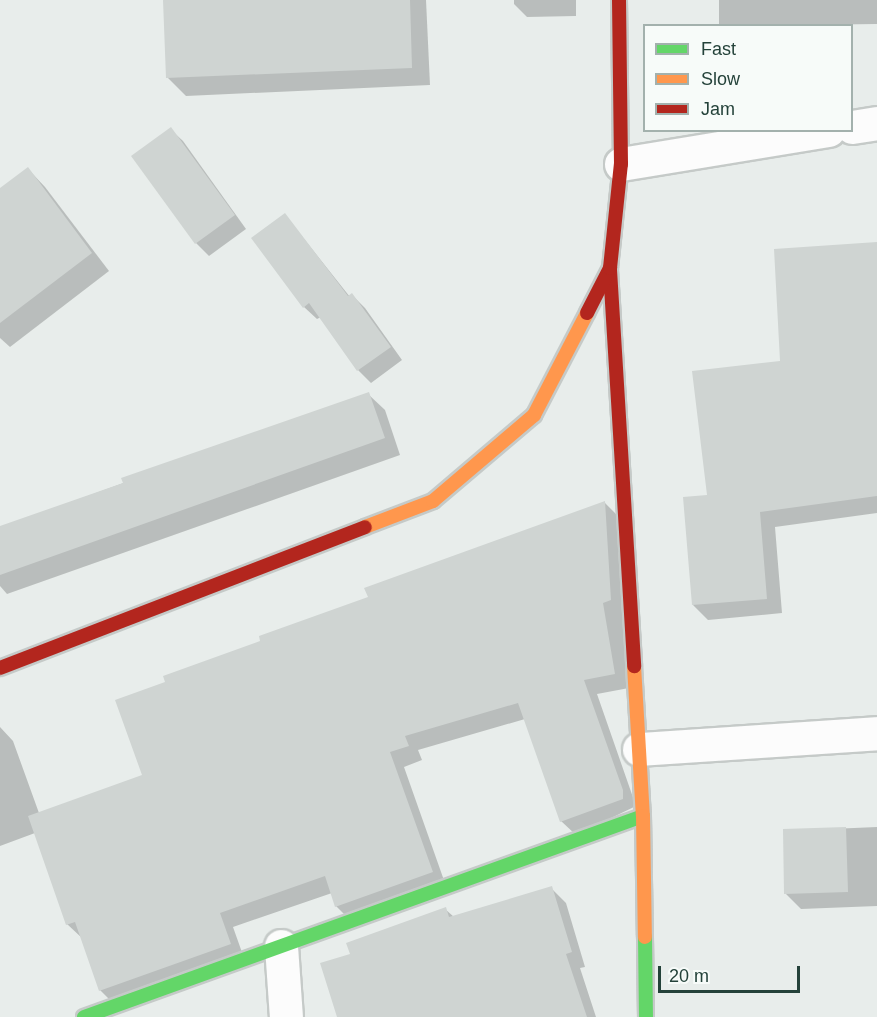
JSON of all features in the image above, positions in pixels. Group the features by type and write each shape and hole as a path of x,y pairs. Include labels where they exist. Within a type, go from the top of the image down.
{"street":[{"path":"619,0 621,164 610,268 643,816 646,1017"},
{"path":"853,127 877,123"},
{"path":"621,164 816,132"},
{"path":"0,668 433,501 534,415 610,268"},
{"path":"639,749 877,733"},
{"path":"84,1017 643,816"},
{"path":"281,946 286,1017"}],"building":[{"path":"163,0 410,0 412,68 166,78"},
{"path":"171,127 235,215 195,244 131,156"},
{"path":"28,167 92,253 0,323 0,188"},
{"path":"285,213 348,296 352,293 391,347 357,371 309,303 303,308 251,238"},
{"path":"877,242 877,496 760,512 767,599 692,605 683,497 707,495 692,371 780,361 774,249"},
{"path":"369,392 385,438 0,575 0,526 123,483 121,478"},
{"path":"605,501 611,600 603,603 615,674 584,680 623,790 623,799 560,822 518,703 405,736 409,746 390,752 433,872 335,907 325,876 220,913 231,944 99,991 75,922 66,925 28,816 142,775 115,700 165,682 163,676 260,641 259,636 368,597 364,588"},
{"path":"846,827 848,892 784,894 783,829"},
{"path":"552,886 572,952 566,954 587,1017 337,1017 320,963 350,954 346,943 446,907 449,917"}],"traffic: fast":[{"path":"84,1017 643,816"},
{"path":"645,937 646,1017"}],"traffic: slow":[{"path":"365,527 433,501 534,415 587,313"},
{"path":"634,666 643,816 645,937"}],"traffic: jam":[{"path":"587,313 610,268 621,164 619,0"},
{"path":"610,270 634,666"},
{"path":"0,668 365,527"}]}
